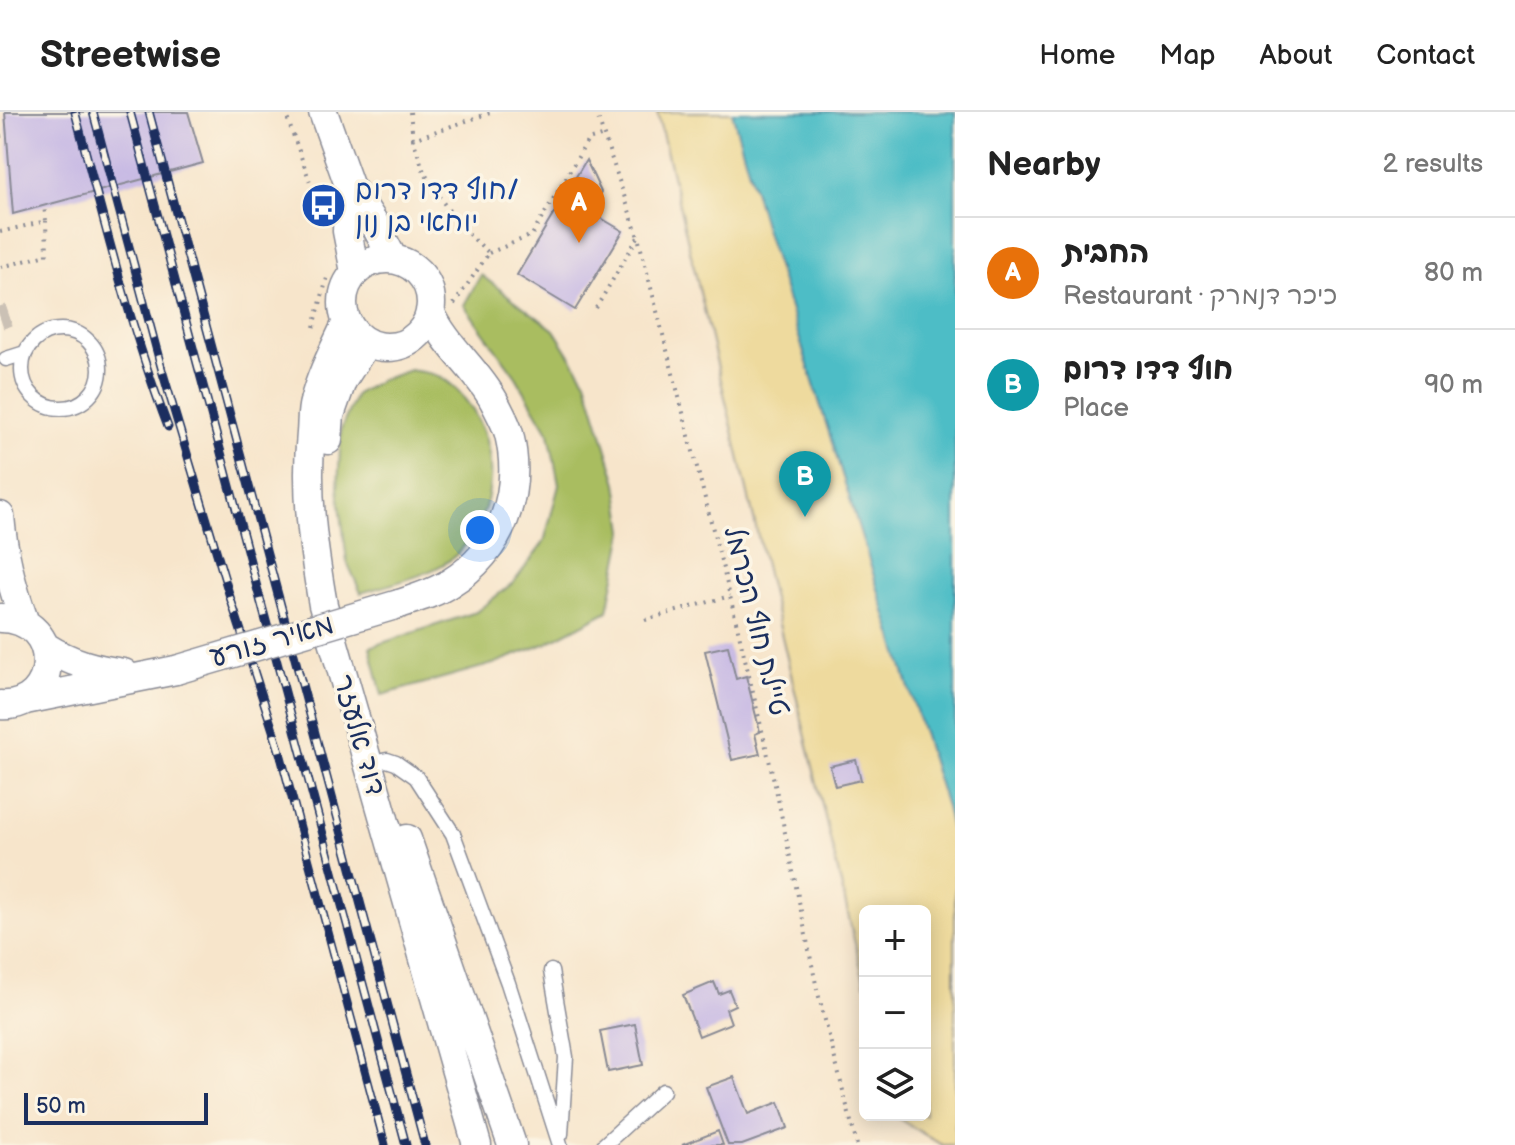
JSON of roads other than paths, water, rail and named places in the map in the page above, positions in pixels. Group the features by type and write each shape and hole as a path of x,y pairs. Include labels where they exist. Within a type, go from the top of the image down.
{"street":[{"path":"323,112 349,185 393,259"},
{"path":"349,185 347,231 355,272"},
{"path":"442,308 430,297 418,272 393,259 367,264 355,272 343,296 343,309 357,332 380,346 435,344 454,349"},
{"path":"406,343 442,308"},
{"path":"442,308 439,330 454,349"},
{"name":"דוד אלעזר","path":"357,332 326,366 313,403 309,507 323,605 376,770 512,1145"},
{"name":"מאיר זורע","path":"7,704 176,670 423,597 474,566 489,548 504,520 513,492 513,461 508,432 492,398 454,349"},
{"path":"0,516 13,589 13,620 34,629 46,647 48,659 47,671 35,692 7,704"},
{"name":"מאיר זורע","path":"46,647 84,666 145,675"},
{"name":"דוד אלעזר","path":"376,770 477,1145"}],"lane":[{"path":"6,359 25,353 42,335 54,330 78,334 96,352 99,377 94,389 77,405 55,408 45,405 27,390 22,378 21,365 25,353"},
{"path":"376,770 387,760 416,777 453,834 508,983 560,1144"},
{"path":"551,971 566,1057 560,1144"},
{"path":"604,1145 663,1091"}],"water":[{"path":"732,112 955,112 955,847 946,806 765,228"}],"tunnel":[{"path":"0,318 9,315"}],"railway":[{"path":"75,112 129,310 168,427"},
{"path":"93,112 162,370 279,749 385,1145"},
{"path":"130,112 406,1145"},
{"path":"149,112 425,1145"}],"place":[{"name":"חוף דדו דרום/ יוחאי בן נון","path":"324,206"},
{"name":"החבית","path":"579,243"},
{"name":"חוף דדו דרום","path":"805,517"}]}
